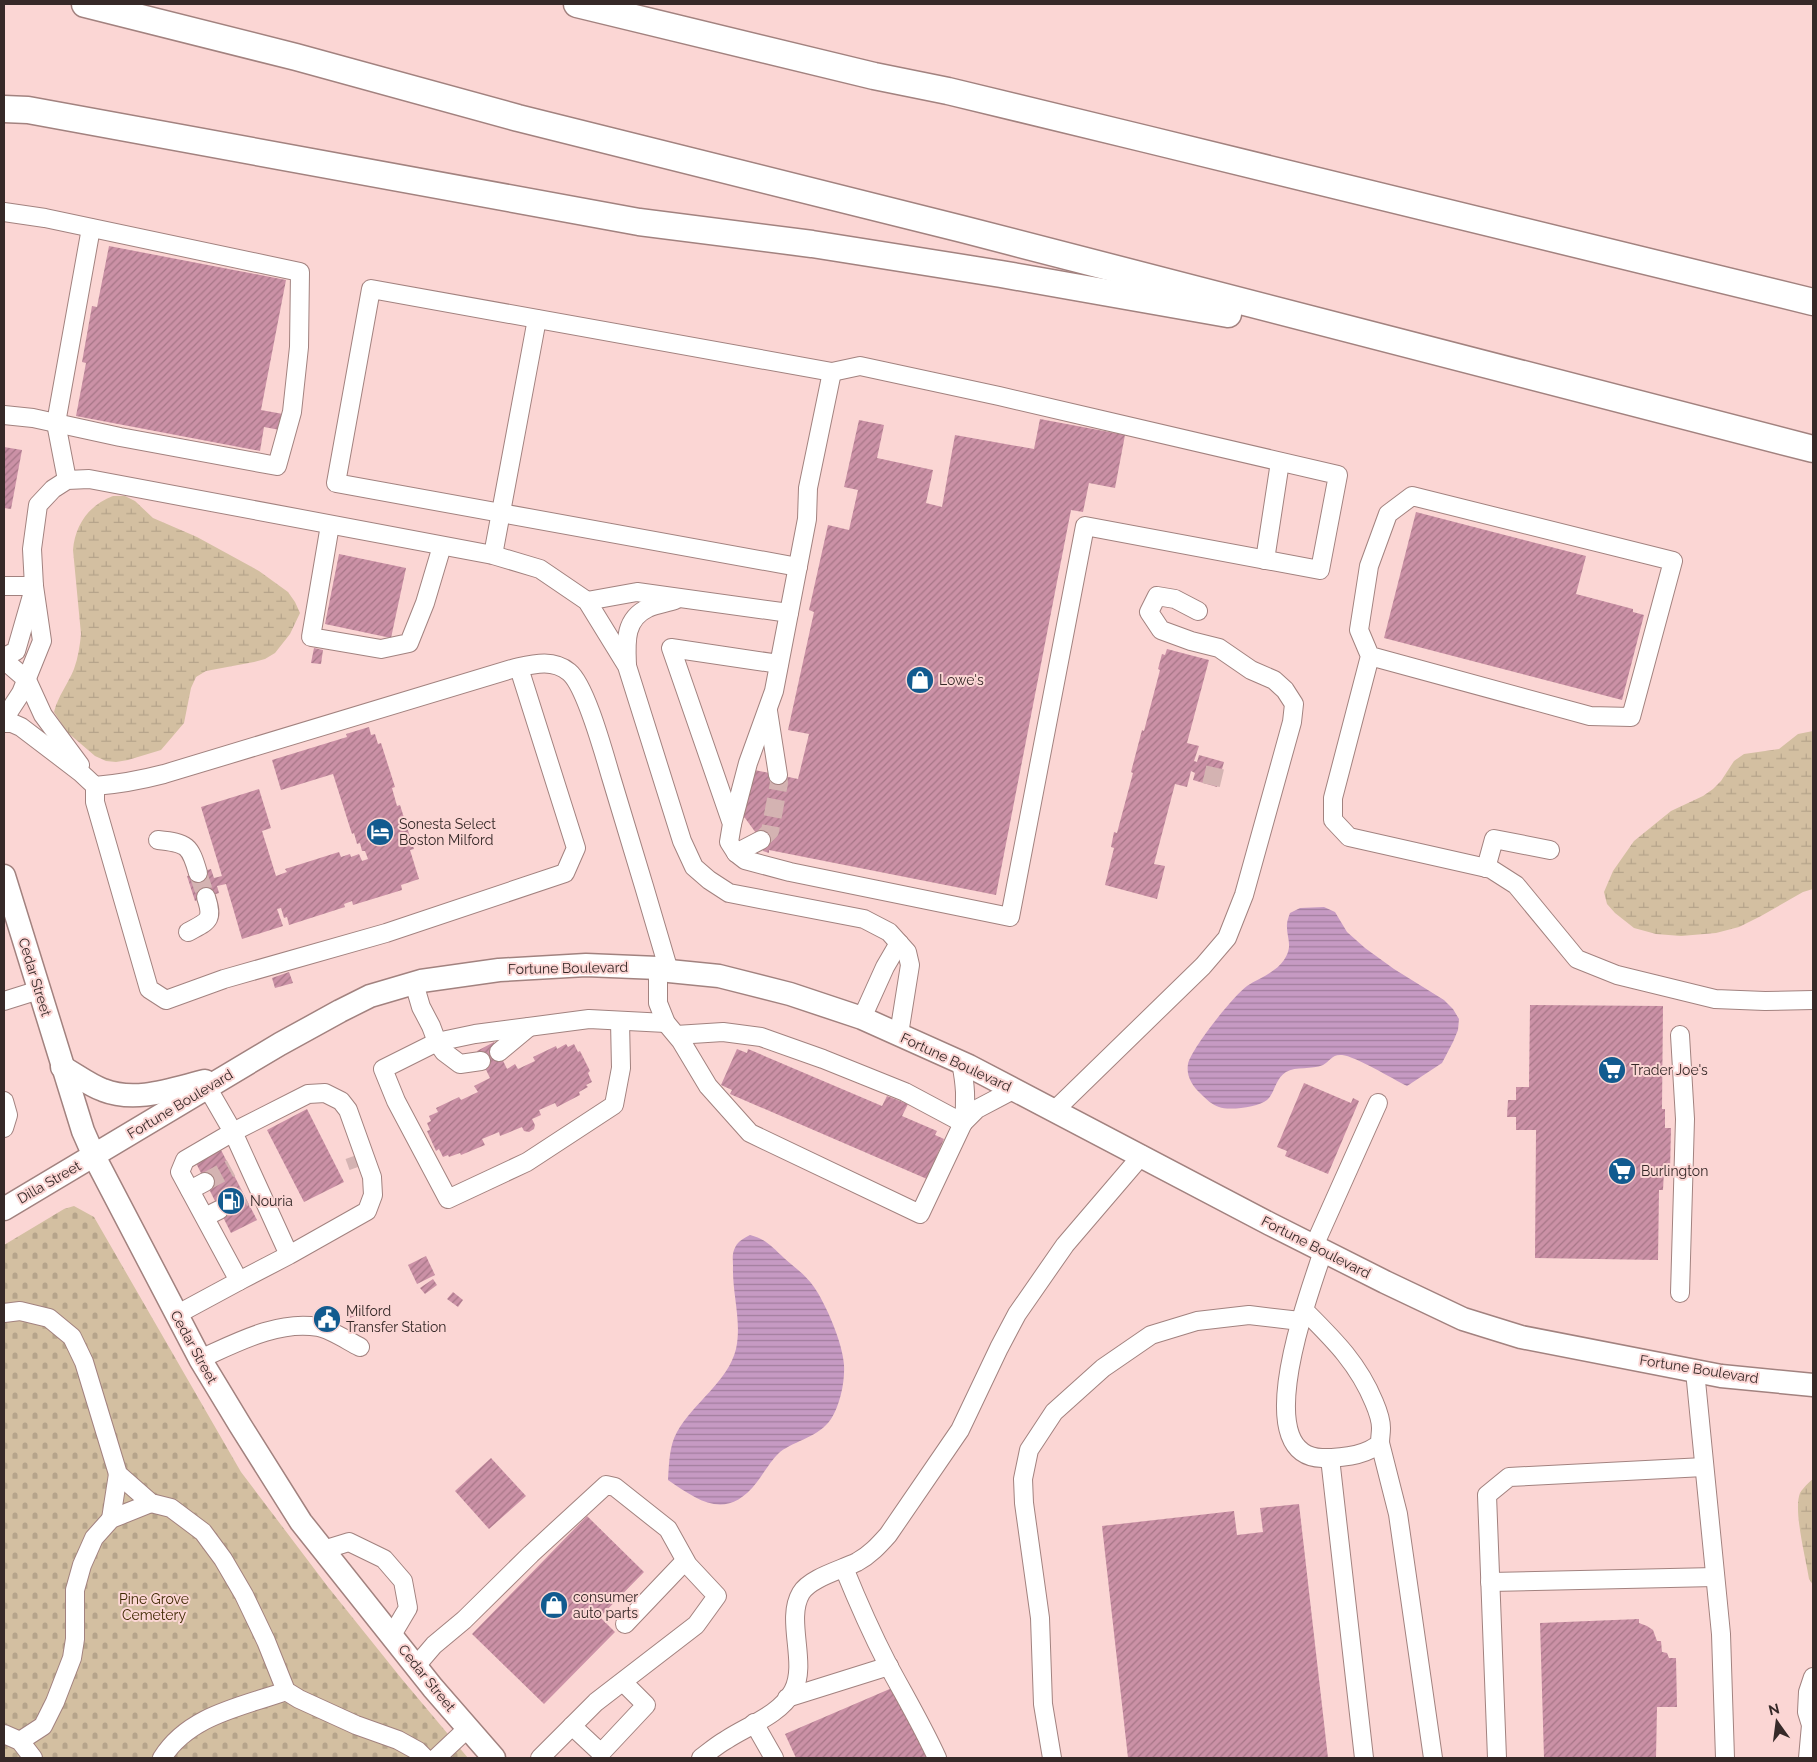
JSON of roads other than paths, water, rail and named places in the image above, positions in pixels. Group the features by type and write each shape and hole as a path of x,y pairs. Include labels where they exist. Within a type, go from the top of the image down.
{"highway":[{"path":"85,4 296,56 518,118 962,229 1813,448"},
{"path":"577,4 1146,139 1813,302"},
{"path":"593,4 635,19"},
{"path":"4,109 28,110 639,222 812,244 944,265 1424,348"}],"main road":[{"name":"Cedar Street","path":"4,876 80,1122 94,1156 176,1315 240,1425 301,1522 416,1666 494,1758"},
{"name":"Fortune Boulevard","path":"94,1156 303,1031 356,1003 383,992 414,983 464,974 545,966 605,965 663,969 719,976 790,994 862,1018 961,1062 1318,1248 1463,1319 1521,1337 1721,1376 1813,1385"},
{"path":"62,1067 102,1090 124,1095 145,1095 215,1082"},
{"name":"Dilla Street","path":"4,1209 94,1156"}],"street":[{"path":"4,212 45,218 300,272 299,347 292,412 277,466 120,437 33,418 4,415"},
{"path":"67,480 56,423 91,228"},
{"path":"798,567 336,483 371,289 832,372 860,366 1008,398 1338,475 1320,570 1085,526 1010,917 790,872 745,860 736,853 729,842 748,763 774,691 798,567 807,519 808,488 832,372"},
{"path":"493,556 537,319"},
{"path":"1265,560 1280,462"},
{"path":"899,1034 910,965 907,952 888,932 864,919 729,893 694,867 682,841 627,666 587,601 540,568 493,556 89,479 67,480 53,489 38,505 32,549 34,586 42,641 21,693 4,721 21,727 90,782 138,781 519,668 548,663 557,664 570,672 578,683 597,730 663,969 658,1003 671,1029 708,1086 750,1133 920,1214 963,1122 966,1089 961,1062"},
{"path":"1370,656 1590,716 1631,717 1673,561 1412,496 1388,514 1369,566 1359,630 1370,656 1333,798 1333,820 1349,837 1491,869 1516,885 1577,958 1617,975 1715,999 1813,1000"},
{"path":"330,525 311,637 381,649 409,643 425,603 442,546"},
{"path":"4,586 34,586"},
{"path":"34,586 16,651 4,659 27,680 43,715 90,782 149,990 166,1000 224,979 386,933 565,873 576,848 519,668"},
{"path":"587,601 637,592 789,613"},
{"path":"1055,1110 1203,966 1227,938 1244,895 1292,722 1294,704 1285,690 1274,680 1251,670 1218,648 1161,630 1149,612 1157,596 1175,599 1198,611"},
{"path":"627,666 626,638 635,617 648,608 682,598"},
{"path":"732,824 671,648 779,664"},
{"path":"768,709 778,775"},
{"path":"1486,868 1494,839 1550,850"},
{"path":"158,840 186,846 193,856 198,873"},
{"path":"736,853 761,840"},
{"path":"188,932 208,921 210,909 206,897"},
{"path":"862,1018 886,967 900,944"},
{"path":"414,983 421,1007 431,1026 436,1042 444,1052 460,1064 481,1061"},
{"path":"4,1001 39,990"},
{"path":"620,1021 621,1068 614,1105 527,1162 448,1199 396,1101 383,1069 436,1042 475,1034 589,1019 620,1021 671,1029 723,1032 761,1037 823,1059 905,1092 963,1122"},
{"path":"499,1052 530,1027"},
{"path":"1680,1035 1685,1119 1680,1293"},
{"path":"215,1082 238,1129 238,1164 252,1193 286,1249"},
{"path":"963,1122 977,1109 1015,1089"},
{"path":"239,1281 212,1214 198,1186 180,1172 185,1160 238,1129 308,1094 325,1093 341,1101 348,1110 372,1177 373,1195 367,1211 286,1249"},
{"path":"176,1315 239,1281 286,1249 358,1206 363,1196 363,1186 356,1161 338,1110 330,1103 314,1101 301,1104 262,1124 238,1129"},
{"path":"4,1102 8,1115 4,1128"},
{"path":"1378,1102 1318,1248 1286,1392 1286,1417 1292,1438 1302,1451 1314,1458 1330,1458 1372,1450 1380,1443"},
{"path":"701,1758 724,1741 780,1706 793,1691 798,1676 796,1610 800,1594 809,1584 858,1561 874,1550 888,1534 960,1430 999,1348 1018,1314 1065,1245 1142,1155"},
{"path":"4,1313 20,1311 49,1318 72,1338 84,1362 118,1474 112,1519"},
{"path":"1052,1758 1043,1704 1040,1618 1024,1503 1023,1479 1029,1450 1054,1412 1103,1368 1151,1335 1197,1321 1249,1315 1302,1316 1338,1345 1356,1367 1376,1407 1382,1427 1380,1443 1398,1514 1433,1758"},
{"path":"200,1358 272,1331 294,1326 320,1328 360,1346"},
{"path":"1695,1370 1721,1634 1725,1758"},
{"path":"1330,1458 1364,1758"},
{"path":"1497,1758 1487,1495 1509,1476 1704,1467"},
{"path":"118,1474 151,1504 171,1508 188,1519 203,1532 224,1559 244,1595 286,1691 299,1699 356,1725 398,1740 418,1751 425,1758"},
{"path":"416,1666 434,1645 464,1620 531,1554 606,1485 615,1487 668,1529 685,1561 717,1596 696,1624 596,1702 540,1758"},
{"path":"20,1741 43,1726 55,1702 72,1658 75,1639 75,1590 82,1565 94,1538 112,1519 151,1504"},
{"path":"323,1550 349,1542 384,1559 403,1581 408,1608 392,1635"},
{"path":"625,1624 685,1561"},
{"path":"844,1568 859,1605 889,1666 926,1732 937,1758"},
{"path":"1490,1582 1715,1577"},
{"path":"787,1698 889,1666"},
{"path":"1808,1758 1812,1725 1806,1712 1808,1692 1813,1676"},
{"path":"572,1726 601,1753 646,1705 622,1682"},
{"path":"162,1758 171,1744 195,1725 225,1710 286,1691"},
{"path":"754,1723 774,1758"},
{"path":"436,1758 468,1728"},
{"path":"4,1734 20,1741 33,1758"}],"tunnel":[{"path":"1211,785 1217,760"},
{"path":"761,840 770,831 779,783 778,775"},
{"path":"198,873 206,897"},
{"path":"354,1156 358,1167"},
{"path":"205,1182 231,1168"},
{"path":"219,1210 245,1197"}],"place":[{"name":"Lowe's","path":"920,680"},
{"name":"Sonesta Select Boston Milford","path":"380,832"},
{"name":"Trader Joe's","path":"1612,1070"},
{"name":"Burlington","path":"1622,1171"},
{"name":"Nouria","path":"231,1201"},
{"name":"Milford Transfer Station","path":"327,1319"},
{"name":"consumer auto parts","path":"554,1605"}],"park label":[{"name":"Pine Grove Cemetery","path":"154,1608"}]}
